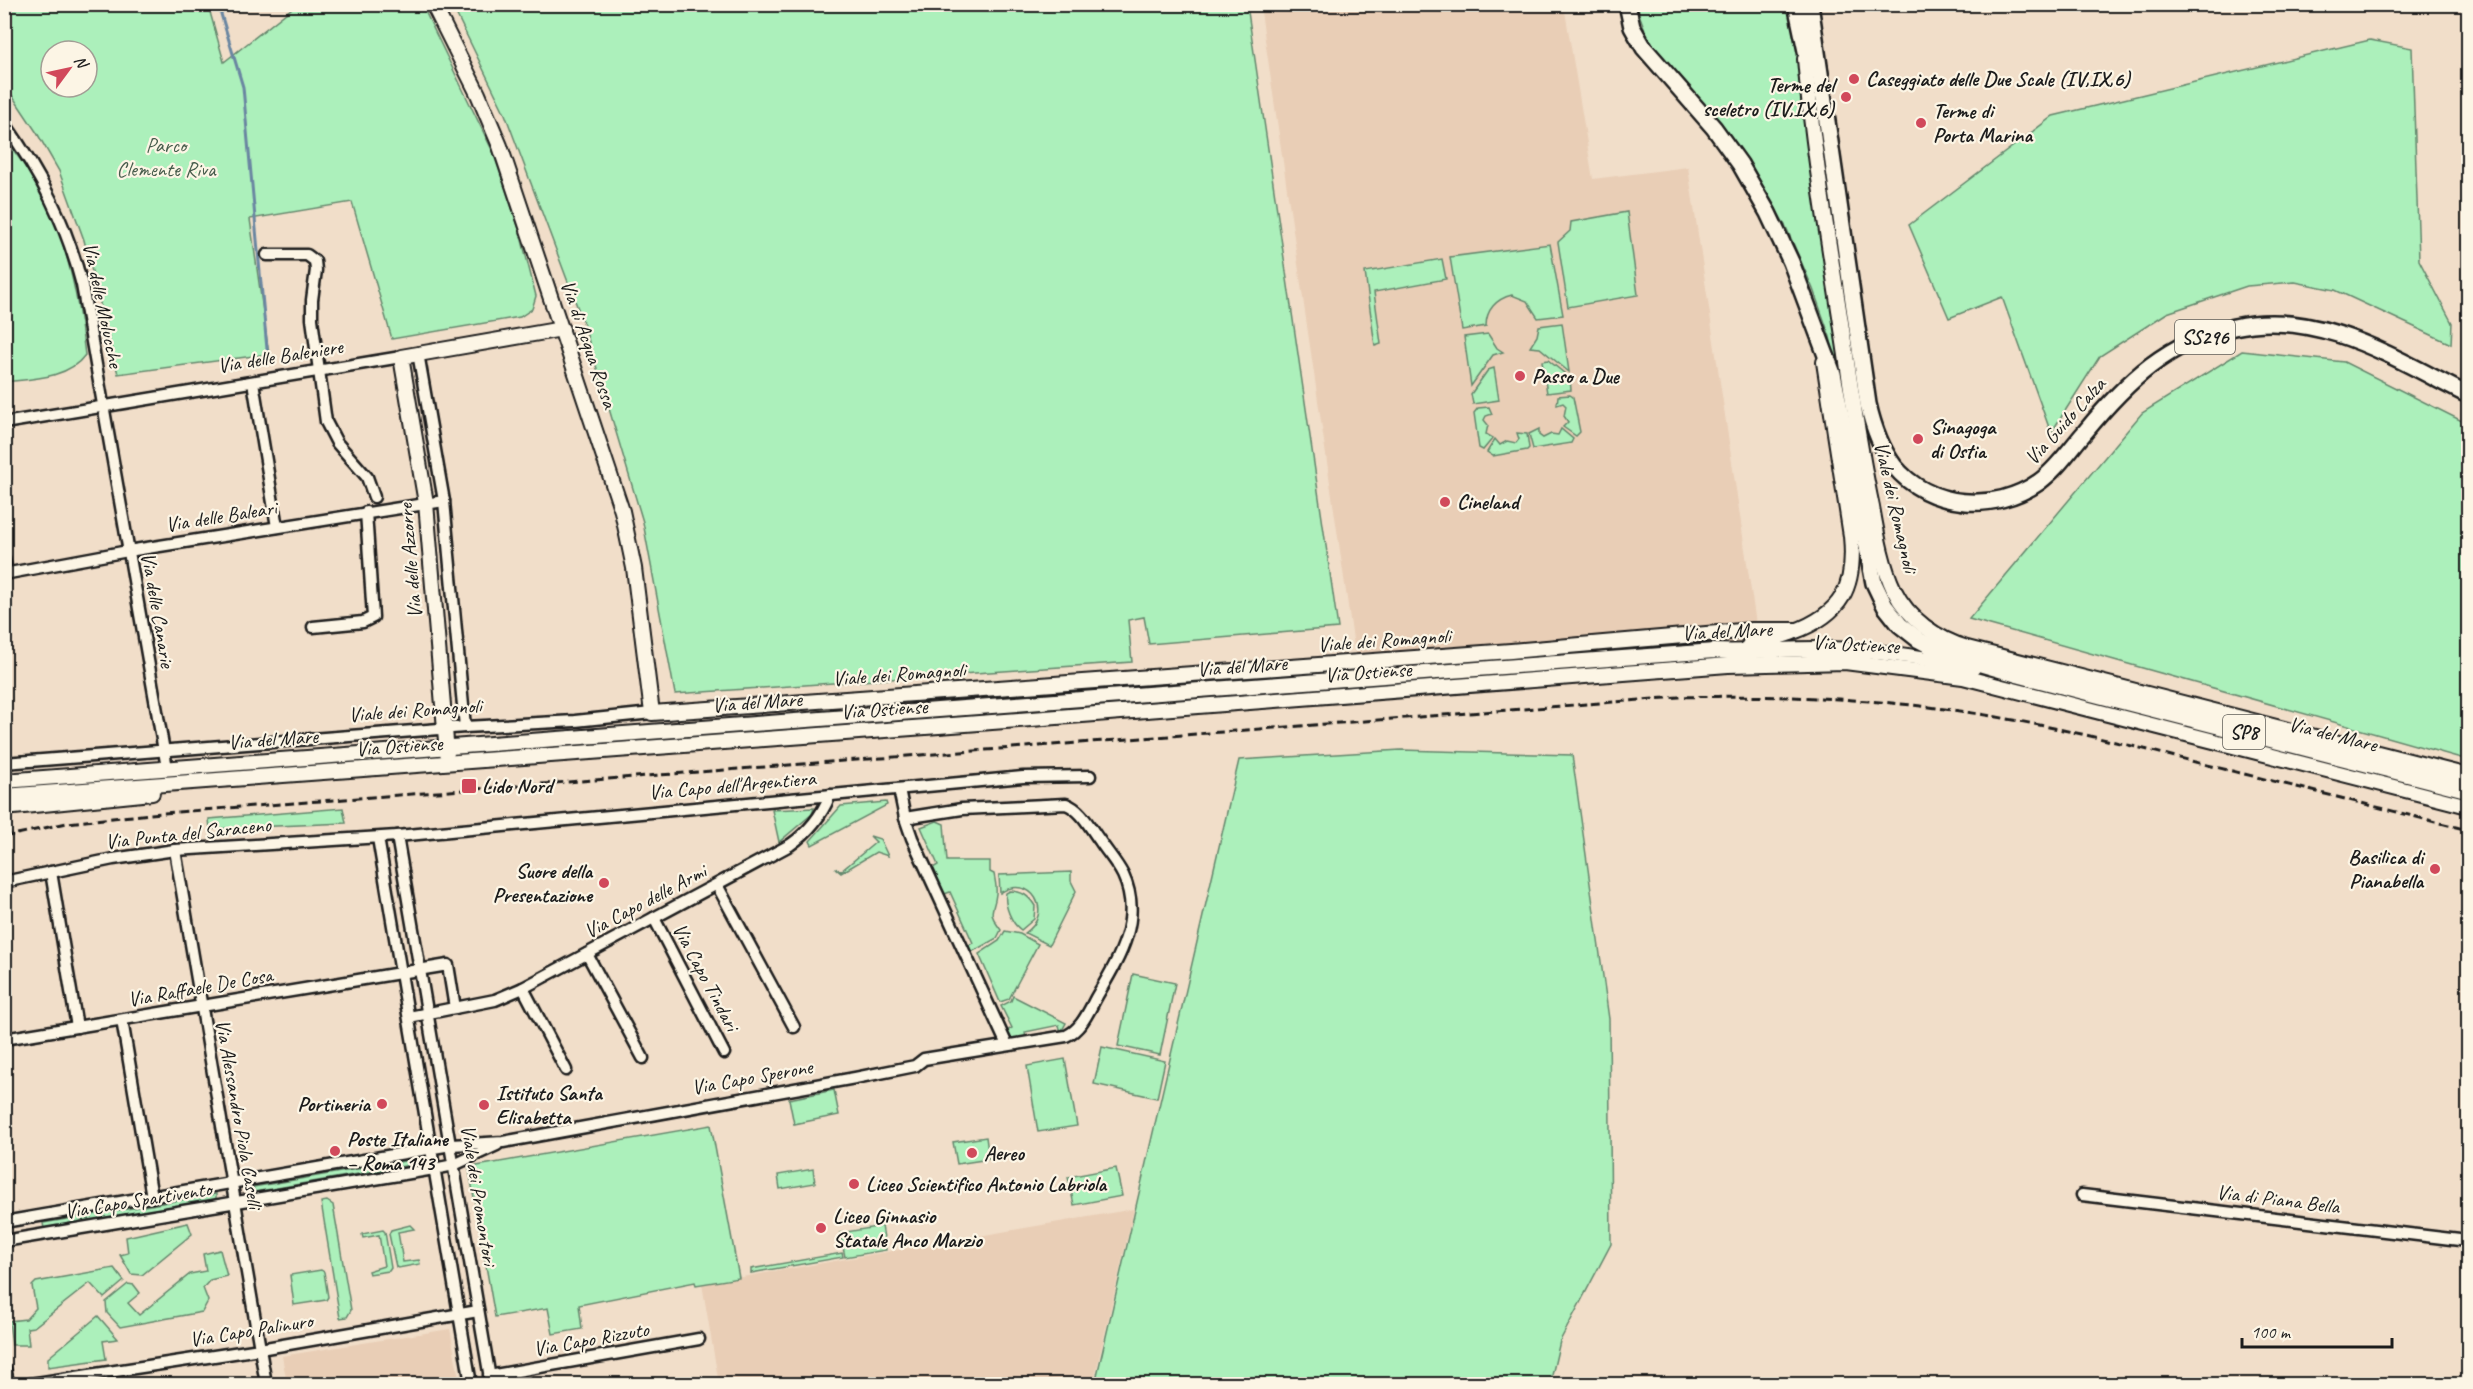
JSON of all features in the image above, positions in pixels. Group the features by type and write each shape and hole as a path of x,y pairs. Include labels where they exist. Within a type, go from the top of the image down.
{"main road":[{"name":"Viale dei Romagnoli","path":"1627,4 1632,27 1644,48 1728,146 1755,189 1791,262 1833,374 1871,569 1885,606 1911,635 1934,650 2019,675"},
{"name":"Viale dei Romagnoli","path":"1797,4 1805,51"},
{"name":"Via Guido Calza","path":"1809,4 1868,404 1879,441 1900,472 1917,485 1935,494 1962,502 1986,503 2001,500 2027,489 2051,472 2115,395 2140,372 2178,348 2233,327 2255,323 2289,322 2331,331 2358,340 2469,395"},
{"path":"1805,51 1825,119"},
{"name":"Via del Mare","path":"2019,675 2469,790"}],"street":[{"name":"Via di Acqua Rossa","path":"433,4 495,133 615,486 626,523 634,568 652,712"},
{"name":"Viale dei Romagnoli","path":"1805,51 1811,117 1861,453 1888,575 1897,595 1909,611 1932,632 1967,648 2469,776"},
{"name":"Via delle Molucche","path":"4,122 45,186 70,243 88,310 103,405"},
{"path":"267,255 307,255 315,261 312,312 328,427 337,443 367,477 374,497"},
{"name":"Via delle Baleniere","path":"4,423 562,329"},
{"name":"Viale dei Romagnoli","path":"1714,651 1764,642 1815,624 1836,605 1846,588 1852,563 1851,536 1822,348"},
{"name":"Via delle Azzorre","path":"418,353 444,501 465,727"},
{"name":"Via delle Azzorre","path":"401,357 426,503 447,763"},
{"path":"253,382 277,527"},
{"name":"Via delle Canarie","path":"103,405 163,750"},
{"name":"Via delle Baleari","path":"6,574 128,550 444,501"},
{"path":"313,627 365,622 373,616 366,512"},
{"path":"4,559 6,574"},
{"name":"Viale dei Romagnoli","path":"4,763 445,728 575,721 652,712 1511,651 1752,630 1797,630"},
{"name":"Via del Mare","path":"4,781 1714,651 1863,650 1914,656 2019,675"},
{"name":"Via Ostiense","path":"4,796 1728,665 1845,662 1963,677 2469,806"},
{"path":"441,679 461,678"},
{"path":"163,750 167,768"},
{"name":"Via Capo dell'Argentiera","path":"378,838 1031,776 1090,776"},
{"path":"4,808 140,795 185,783"},
{"path":"899,789 912,838 1007,1046"},
{"name":"Via Capo delle Armi","path":"455,1008 495,1000 523,988 796,841 819,815 830,795"},
{"name":"Via Capo Sperone","path":"451,1145 503,1142 855,1078 915,1066 924,1059 1066,1036 1081,1024 1115,966 1128,936 1130,912 1124,878 1079,812 1066,804 962,808 905,818"},
{"name":"Viale dei Promontori","path":"397,836 490,1380"},
{"name":"Viale dei Promontori","path":"378,838 471,1384"},
{"name":"Via Punta del Saraceno","path":"4,882 175,850 378,838"},
{"name":"Via Alessandro Piola Caselli","path":"175,850 266,1384"},
{"path":"51,872 76,1027"},
{"path":"717,885 794,1027"},
{"name":"Via Capo Tindari","path":"654,918 724,1053"},
{"path":"587,954 643,1058"},
{"path":"401,972 448,965 455,1008 409,1017"},
{"name":"Via Raffaele De Cosa","path":"4,1039 401,972"},
{"path":"523,988 566,1070"},
{"path":"122,1020 152,1197"},
{"name":"Via Capo Sperone","path":"454,1164 503,1142"},
{"name":"Via Capo Spartivento","path":"4,1222 451,1145"},
{"name":"Via Capo Spartivento","path":"4,1241 454,1164"},
{"name":"Via di Piana Bella","path":"2082,1195 2469,1241"},
{"name":"Via Capo Palinuro","path":"30,1384 260,1349 478,1311"},
{"name":"Via Capo Rizzuto","path":"490,1380 699,1339"},
{"path":"4,1371 7,1384"}],"shaded area":[{"path":"1260,5 1564,5 1593,179 1688,167 1762,664 1361,694"},
{"path":"1134,1209 1093,1384 719,1384 702,1284"},
{"path":"450,1329 460,1384 287,1384 282,1356"}],"green space":[{"name":"Parco Clemente Riva","path":"4,5 208,5 224,62 296,5 422,5 493,152 520,232 536,296 532,309 520,317 392,339 352,202 250,219 269,354 118,374 84,240 59,171 5,85"},
{"path":"452,5 1247,5 1338,628 1149,644 1144,617 1128,620 1132,662 675,694 643,522 583,322 505,114"},
{"path":"1638,5 1792,5 1860,472 1830,337 1813,289 1786,227 1737,145 1650,43"},
{"path":"2370,40 2412,48 2419,260 2452,323 2451,344 2335,290 2295,282 2247,286 2167,313 2100,356 2051,433 2002,297 1949,318 1909,225 2053,116"},
{"path":"4,137 33,179 56,225 75,289 85,355 78,363 59,373 5,382"},
{"path":"1627,212 1638,295 1568,307 1558,242 1570,231 1571,222"},
{"path":"1550,244 1563,315 1538,318 1527,301 1512,295 1501,299 1493,306 1486,320 1486,326 1462,330 1450,257"},
{"path":"1442,259 1446,279 1374,292 1381,344 1375,346 1365,272"},
{"path":"1562,323 1569,372 1540,348 1530,347 1537,336 1539,326"},
{"path":"1488,334 1497,348 1503,352 1493,355 1471,386 1464,337"},
{"path":"2242,351 2344,362 2468,424 2468,760 1969,619 2142,413"},
{"path":"1548,360 1570,378 1571,390 1547,393 1542,361"},
{"path":"1494,368 1499,400 1473,404 1471,394 1488,370"},
{"path":"1558,396 1573,397 1580,432 1576,436 1563,427 1568,422 1564,416 1566,406 1563,403 1557,405"},
{"path":"1489,407 1492,414 1486,416 1484,420 1488,425 1486,434 1493,438 1483,450 1479,448 1474,413 1478,408"},
{"path":"1539,429 1539,435 1543,438 1551,434 1558,435 1561,429 1573,439 1571,443 1533,449 1529,434"},
{"path":"1517,433 1527,434 1529,448 1527,450 1493,456 1487,452 1495,439 1500,445 1507,441 1516,443 1519,439"},
{"path":"1401,750 1572,755 1609,1019 1611,1244 1560,1341 1550,1384 1095,1384 1239,760"},
{"path":"886,802 887,805 812,845 810,841 841,806"},
{"path":"343,808 346,823 210,829 209,819"},
{"path":"814,808 812,814 779,842 772,810"},
{"path":"937,821 944,824 947,861 990,861 990,872 994,874 996,892 992,915 1001,930 997,938 970,953 967,946 973,943 950,892 942,895 931,869 938,865 921,827"},
{"path":"870,836 880,839 888,856 876,852 841,873 835,868 841,871 876,842"},
{"path":"1071,872 1071,881 1076,891 1049,945 1025,933 1034,925 1038,916 1035,898 1021,888 1011,888 1000,893 999,875"},
{"path":"1010,891 1025,895 1035,906 1034,919 1021,930 1014,923 1007,908 1006,893"},
{"path":"1005,931 1020,934 1038,944 1009,999 1000,1002 979,954 999,941"},
{"path":"1133,974 1175,983 1160,1055 1118,1046"},
{"path":"1013,996 1066,1023 1061,1032 1059,1025 1025,1032 1026,1040 1009,1039 1005,1032 1012,1028 1001,1006 1011,1001"},
{"path":"1102,1047 1165,1061 1157,1098 1094,1084"},
{"path":"1065,1059 1077,1126 1038,1132 1027,1066"},
{"path":"834,1090 839,1115 794,1124 789,1099"},
{"path":"711,1125 739,1278 696,1285 695,1282 579,1305 582,1329 553,1334 548,1308 495,1317 469,1169 471,1167"},
{"path":"986,1137 989,1159 957,1164 953,1142"},
{"path":"422,1158 422,1163 254,1192 253,1187"},
{"path":"1116,1168 1122,1196 1074,1205 1068,1177"},
{"path":"813,1169 815,1183 780,1189 778,1175"},
{"path":"216,1194 216,1199 44,1229 43,1223"},
{"path":"327,1201 333,1205 351,1310 347,1317 340,1318 321,1202"},
{"path":"188,1223 192,1234 142,1275 131,1274 120,1255 128,1253 126,1237"},
{"path":"410,1225 414,1229 398,1232 403,1262 419,1260 420,1264 398,1268 389,1234 391,1230"},
{"path":"882,1226 886,1250 845,1257 840,1233"},
{"path":"383,1230 391,1268 389,1271 369,1274 368,1271 384,1266 379,1235 363,1238 362,1234"},
{"path":"220,1250 227,1276 210,1280 203,1288 208,1301 202,1312 120,1327 107,1313 106,1302 128,1284 134,1285 140,1293 128,1303 139,1315 190,1274 206,1271 203,1254"},
{"path":"842,1253 843,1257 751,1273 751,1269"},
{"path":"114,1268 124,1281 104,1298 90,1283 34,1327 27,1328 29,1345 12,1345 9,1321 26,1319 36,1308 32,1286 36,1282"},
{"path":"321,1270 324,1272 328,1297 326,1300 294,1305 290,1275"},
{"path":"98,1316 118,1339 103,1341 106,1359 48,1367 48,1358"}],"waterway":[{"path":"218,4 243,87 268,360"}],"railway":[{"path":"4,837 67,823 150,814 1679,697 1744,696 1873,701 2002,718 2131,746 2468,830"}],"place":[{"name":"Caseggiato delle Due Scale (IV,IX,6)","path":"1854,79"},
{"name":"Terme del sceletro (IV,IX,6)","path":"1846,97"},
{"name":"Terme di Porta Marina","path":"1921,123"},
{"name":"Passo a Due","path":"1520,376"},
{"name":"Sinagoga di Ostia","path":"1918,439"},
{"name":"Cineland","path":"1445,502"},
{"name":"Lido Nord","path":"469,786"},
{"name":"Basilica di Pianabella","path":"2435,869"},
{"name":"Suore della Presentazione","path":"604,883"},
{"name":"Portineria","path":"382,1104"},
{"name":"Istituto Santa Elisabetta","path":"484,1105"},
{"name":"Poste Italiane – Roma 143","path":"335,1151"},
{"name":"Aereo","path":"972,1153"},
{"name":"Liceo Scientifico Antonio Labriola","path":"854,1184"},
{"name":"Liceo Ginnasio Statale Anco Marzio","path":"821,1228"}]}
